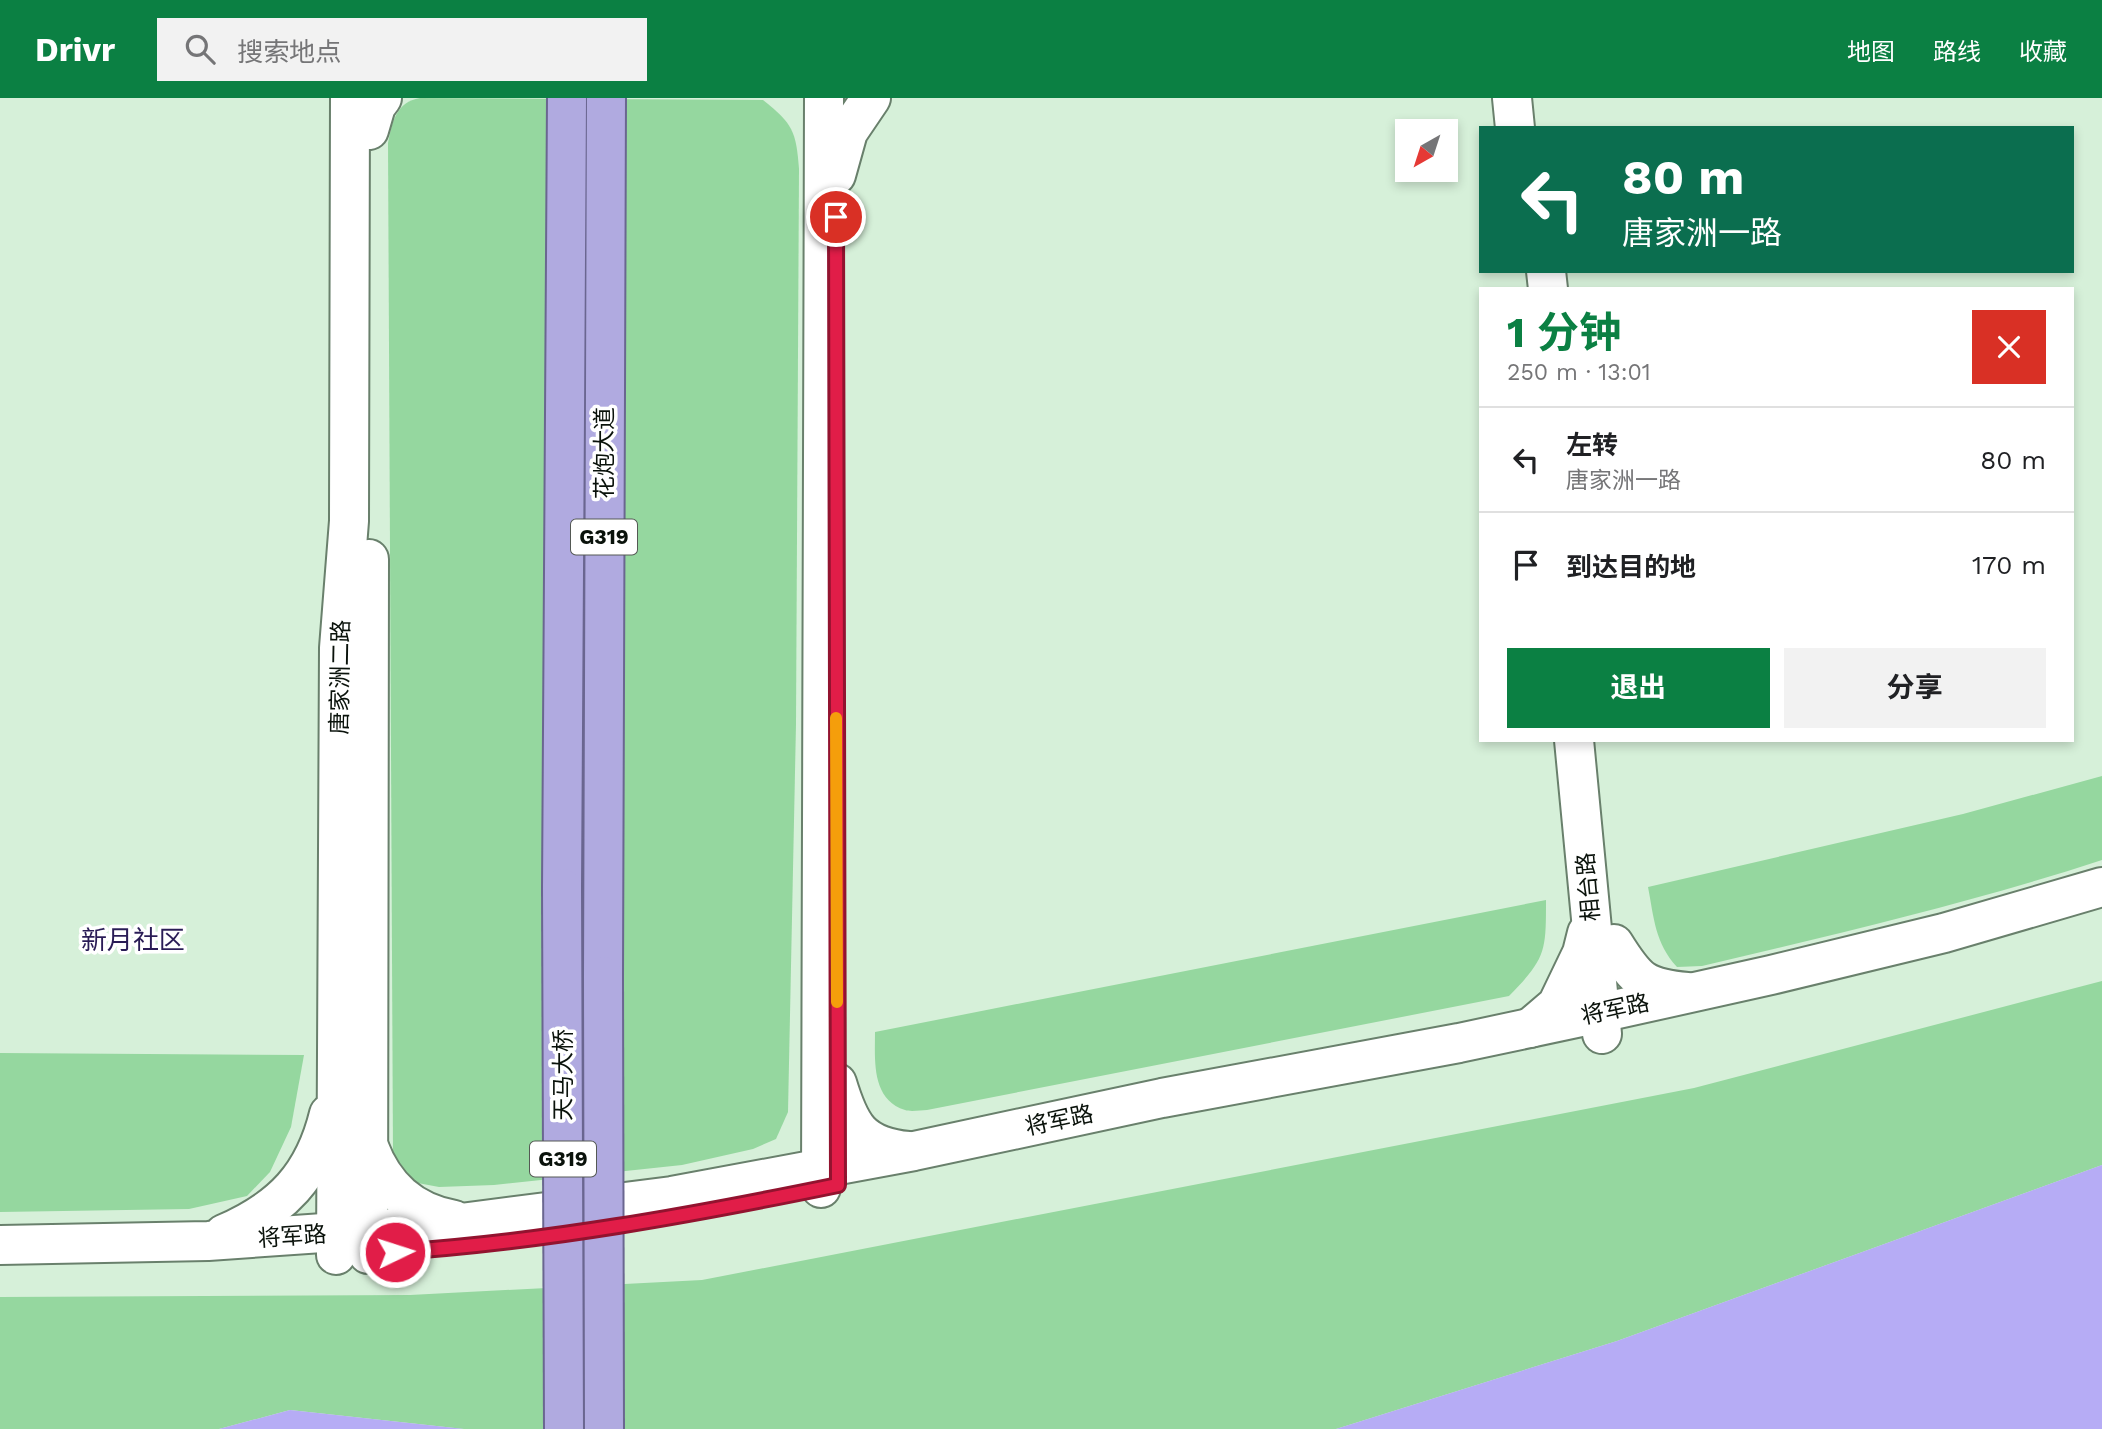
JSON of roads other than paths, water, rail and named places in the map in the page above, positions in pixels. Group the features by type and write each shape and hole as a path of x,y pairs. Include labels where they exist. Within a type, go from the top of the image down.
{"highway":[{"name":"花炮大道","path":"562,888 567,98"},
{"name":"花炮大道","path":"603,976 606,98"},
{"name":"天马大桥","path":"562,888 564,1429"},
{"name":"天马大桥","path":"603,976 604,1429"}],"street":[{"name":"唐家洲二路","path":"350,98 349,521 339,648 337,1082 353,1243"},
{"path":"797,98 812,119 830,163"},
{"path":"824,98 830,163 829,1177"},
{"path":"830,163 837,98"},
{"path":"830,163 871,98"},
{"name":"唐家洲二路","path":"353,1243 368,1145 373,109"},
{"name":"相台路","path":"1574,742 1602,931 1611,1021"},
{"name":"相台路","path":"1593,742 1602,931"},
{"name":"将军路","path":"0,1268 211,1264 466,1223 672,1196 759,1180 829,1177 1161,1118 1465,1062 1611,1021 1693,992 1944,933 2102,887"},
{"name":"将军路","path":"0,1245 208,1241 353,1243 448,1248 660,1219 829,1177 914,1151 1162,1098 1530,1028 1611,1021 1789,995 1975,950 2102,915"},
{"path":"1530,1028 1556,1005 1570,982 1582,953 1602,931 1640,980 1659,989 1693,992"},
{"path":"208,1241 272,1209 301,1179 323,1141 337,1082"},
{"path":"829,1088 855,1129 868,1140 889,1149 914,1151"},
{"path":"759,1180 786,1164 799,1149 829,1088"},
{"path":"368,1145 377,1168 390,1186 405,1198 437,1217 466,1223"}],"district":[{"name":"新月社区","path":"133,940"}]}
